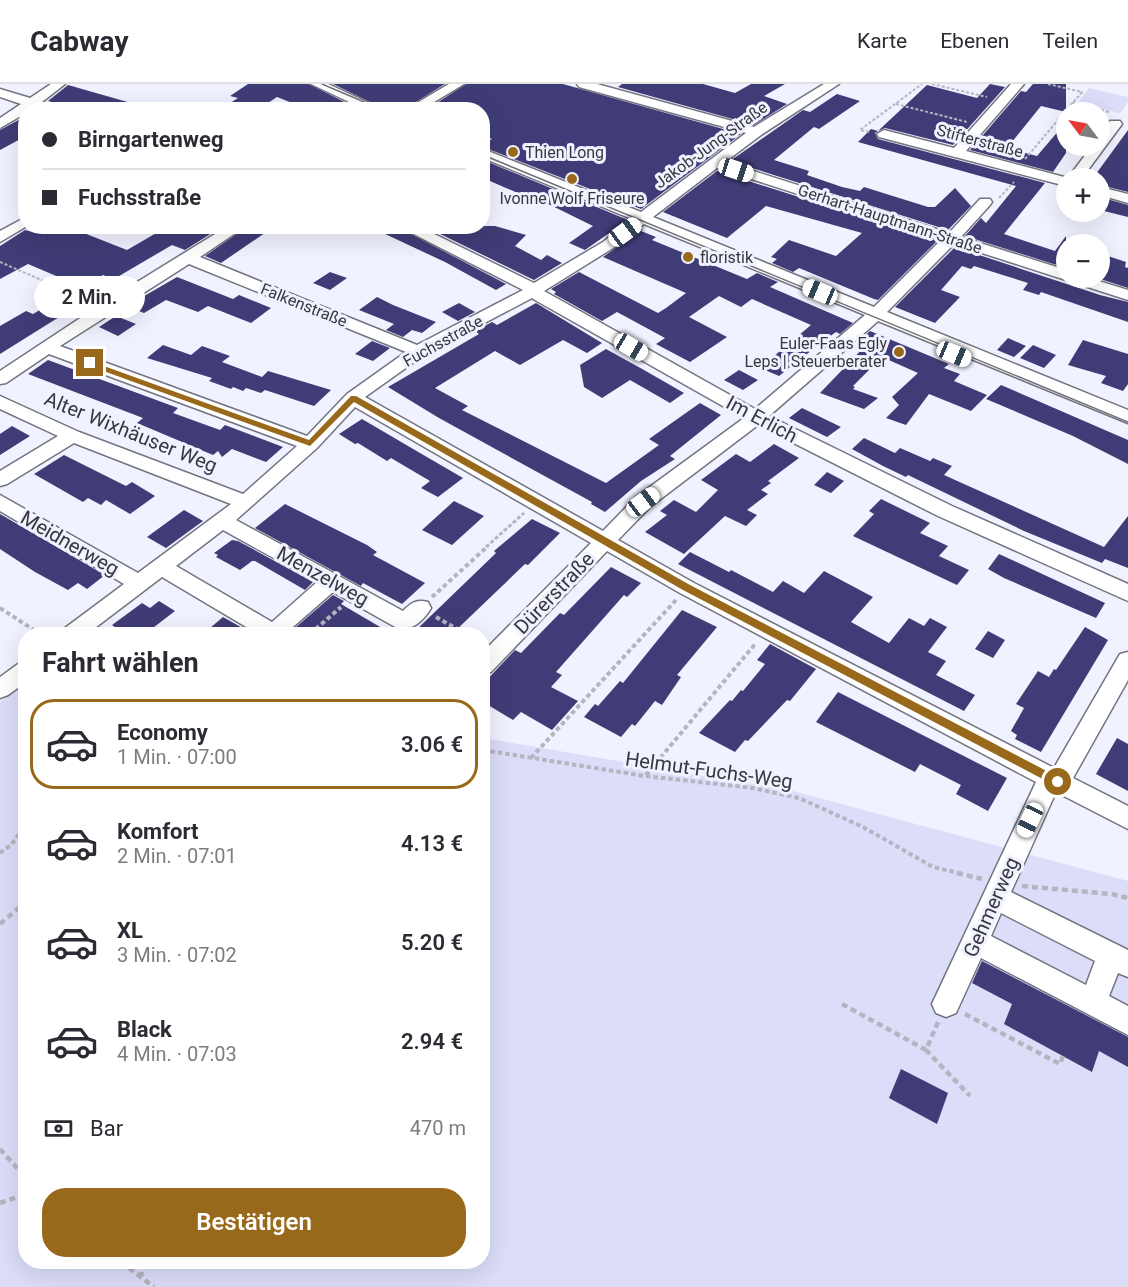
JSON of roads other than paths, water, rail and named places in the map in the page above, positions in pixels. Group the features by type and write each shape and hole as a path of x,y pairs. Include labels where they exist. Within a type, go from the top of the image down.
{"street":[{"path":"0,93 31,102 59,84"},
{"path":"317,84 359,102"},
{"path":"425,102 458,84"},
{"path":"583,84 756,132"},
{"name":"Jakob-Jung-Straße","path":"642,219 756,132 833,84"},
{"path":"957,153 1018,84"},
{"path":"0,124 18,113"},
{"path":"1110,125 1114,118"},
{"name":"Stifterstraße","path":"884,134 1056,179"},
{"path":"490,156 1128,417"},
{"name":"Gerhart-Hauptmann-Straße","path":"714,163 1056,272"},
{"path":"1110,194 1128,199"},
{"name":"Dürerstraße","path":"490,659 643,502 756,417 875,315 985,202"},
{"name":"Fuchsstraße","path":"83,627 246,502 310,444 353,398 418,351 533,291 608,245 642,219"},
{"path":"0,237 18,226"},
{"path":"0,379 106,308 226,234"},
{"name":"Im Erlich","path":"421,234 533,291 756,417 945,511 1128,593"},
{"name":"Falkenstraße","path":"189,258 418,351"},
{"path":"1106,288 1128,295"},
{"path":"875,315 889,327 1128,427"},
{"path":"46,347 310,444"},
{"path":"353,398 687,588 1128,818"},
{"name":"Alter Wixhäuser Weg","path":"0,402 72,436 246,502"},
{"path":"0,480 72,436"},
{"name":"Meidnerweg","path":"0,502 140,584"},
{"name":"Menzelweg","path":"223,520 405,622 420,608"},
{"path":"162,567 263,627"},
{"path":"280,627 332,581"},
{"name":"Gehmerweg","path":"946,1004 998,890 1054,780 1128,660"},
{"path":"0,689 18,676"},
{"path":"998,890 1120,959 1093,1002"},
{"path":"975,941 1128,1021"}],"tram line":[{"path":"322,84 364,102"},
{"path":"490,158 1128,422"}],"place":[{"name":"Thien Long","path":"513,152"},
{"name":"Ivonne Wolf Friseure","path":"572,179"},
{"name":"floristik","path":"688,257"},
{"name":"Euler-Faas Egly Leps | Steuerberater","path":"899,352"}]}
